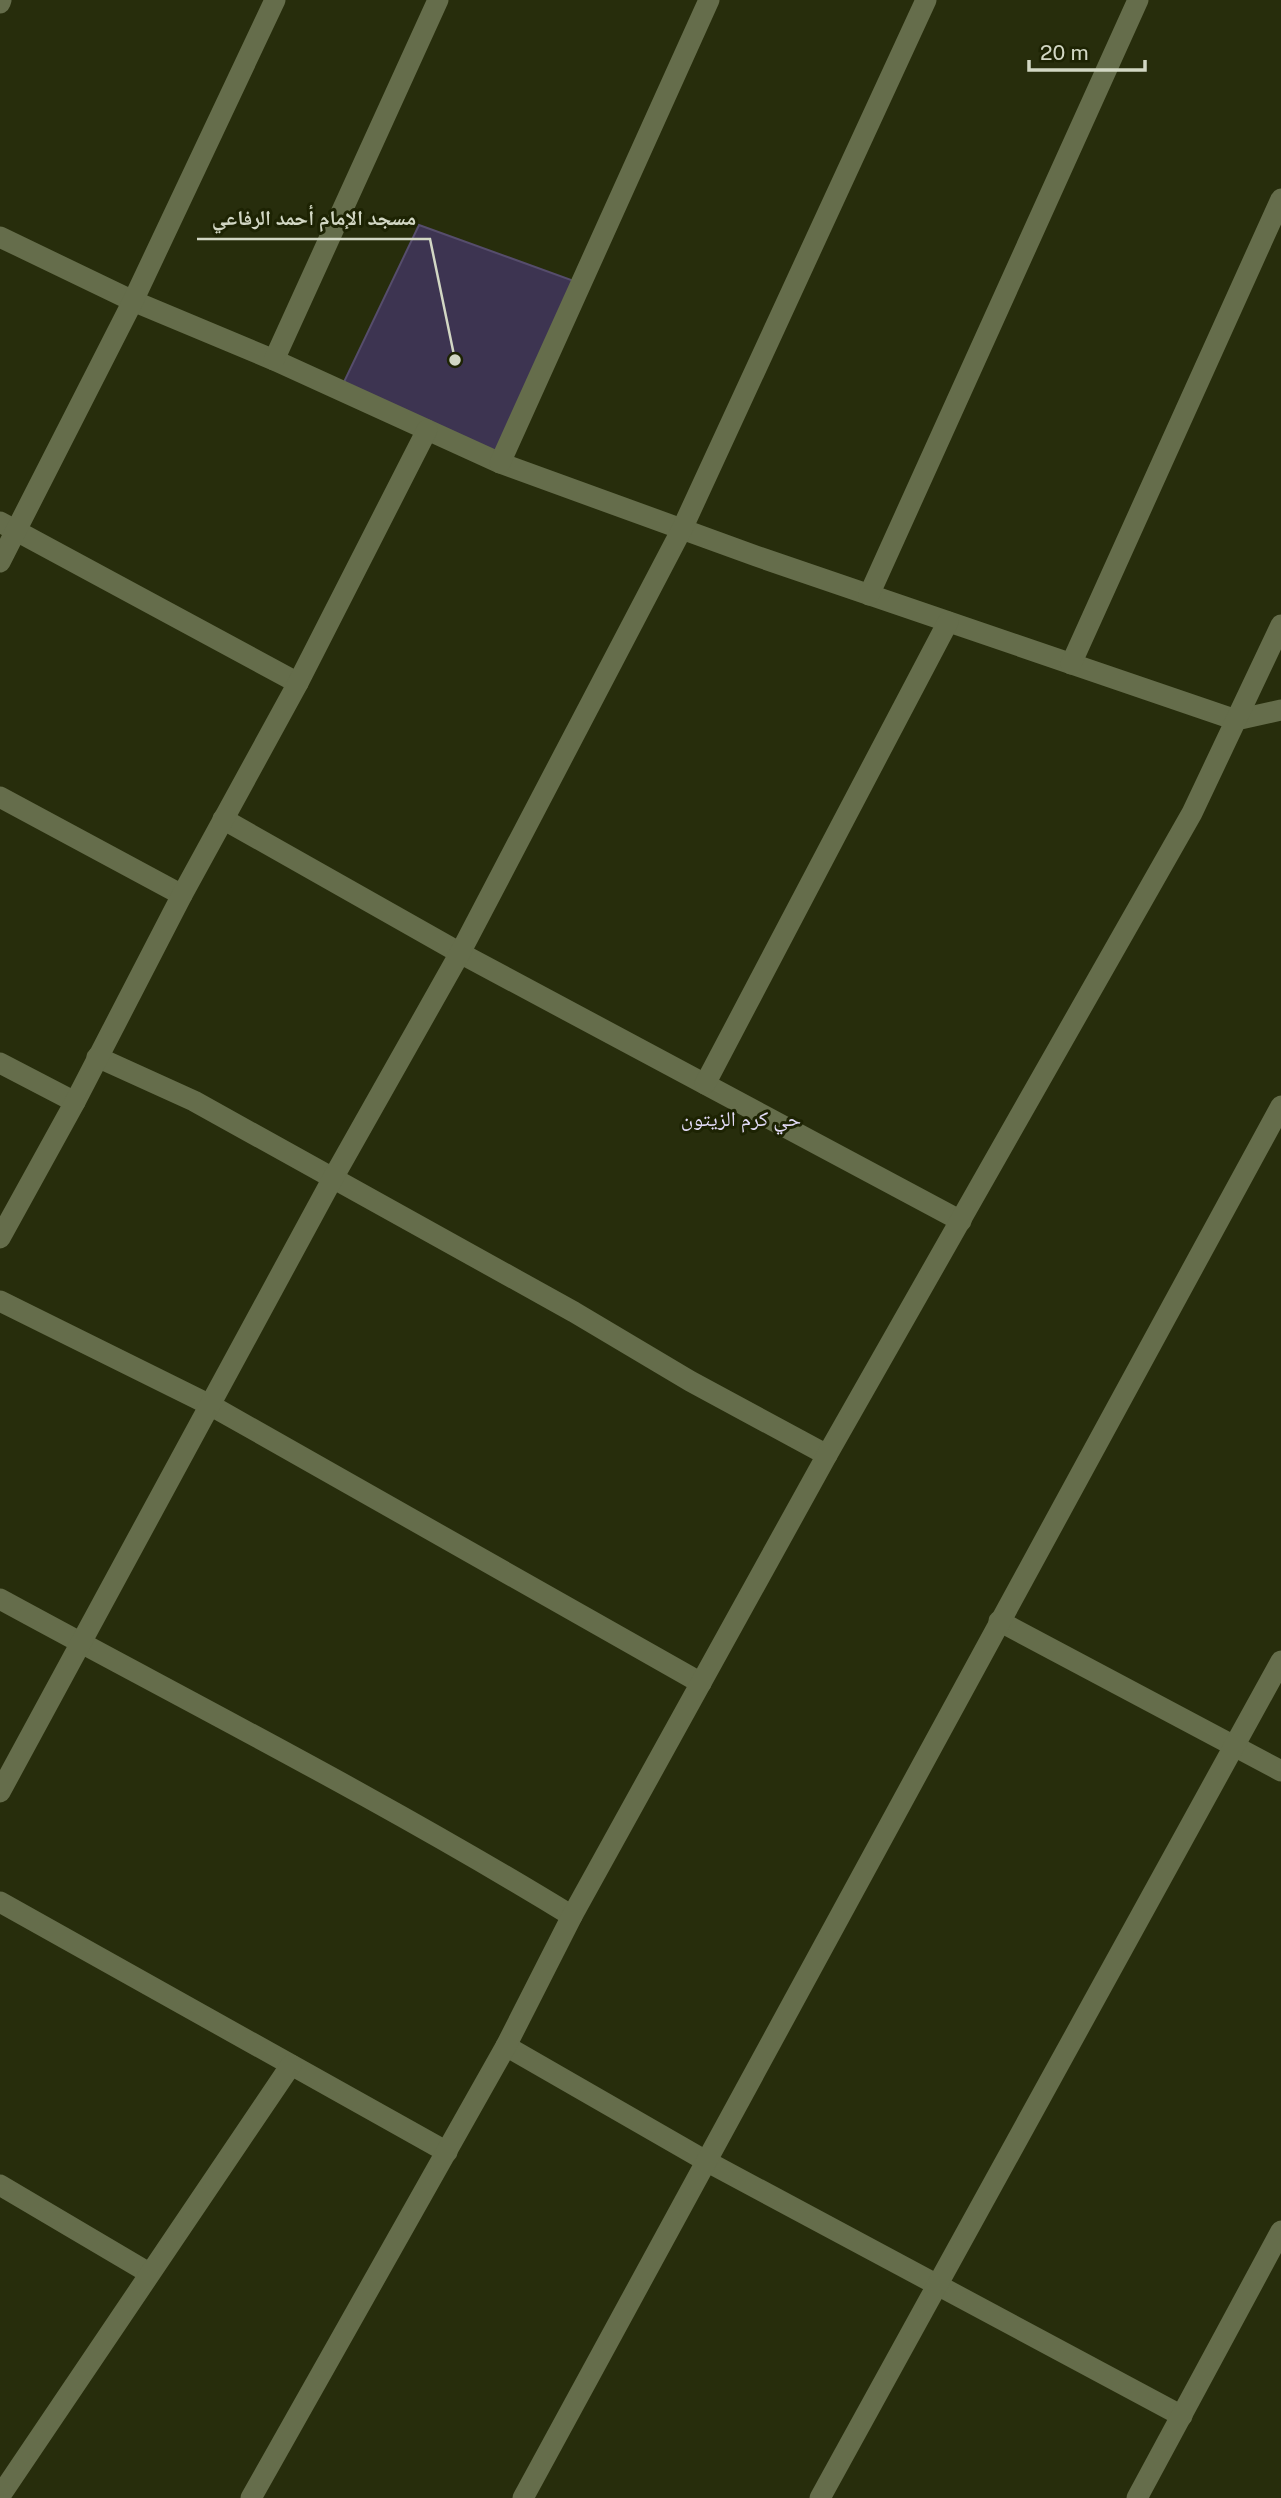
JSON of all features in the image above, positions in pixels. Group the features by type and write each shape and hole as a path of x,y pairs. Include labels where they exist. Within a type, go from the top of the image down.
{"street":[{"path":"0,562 8,526 133,301 275,0"},
{"path":"274,360 438,0"},
{"path":"500,463 709,0"},
{"path":"0,1792 333,1178 460,953 682,529 926,0"},
{"path":"869,595 1138,0"},
{"path":"1071,664 1281,199"},
{"path":"0,237 133,301 274,360 500,463 869,595 1236,720 1281,710"},
{"path":"0,1237 298,683 427,430"},
{"path":"8,526 298,683"},
{"path":"705,1084 948,622"},
{"path":"251,2498 506,2046 572,1916 827,1455 1192,813 1281,625"},
{"path":"0,797 183,895"},
{"path":"223,819 460,953 961,1221"},
{"path":"97,1058 194,1101 574,1312 690,1381 827,1455"},
{"path":"0,1063 75,1102"},
{"path":"523,2498 1281,1106"},
{"path":"0,1301 210,1405 701,1683"},
{"path":"0,1599 300,1759 572,1916"},
{"path":"999,1621 1281,1771"},
{"path":"820,2498 1281,1661"},
{"path":"0,1902 447,2152"},
{"path":"506,2046 706,2161 1182,2416"},
{"path":"0,2496 291,2065"},
{"path":"0,2185 149,2273"},
{"path":"1137,2498 1281,2231"}],"building":[{"path":"419,225 574,281 496,454 343,384"}],"place":[{"name":"مسجد الإمام أحمد الرفاعي","path":"455,360"}],"district":[{"name":"حي كرم الزيتون","path":"741,1119"}]}
